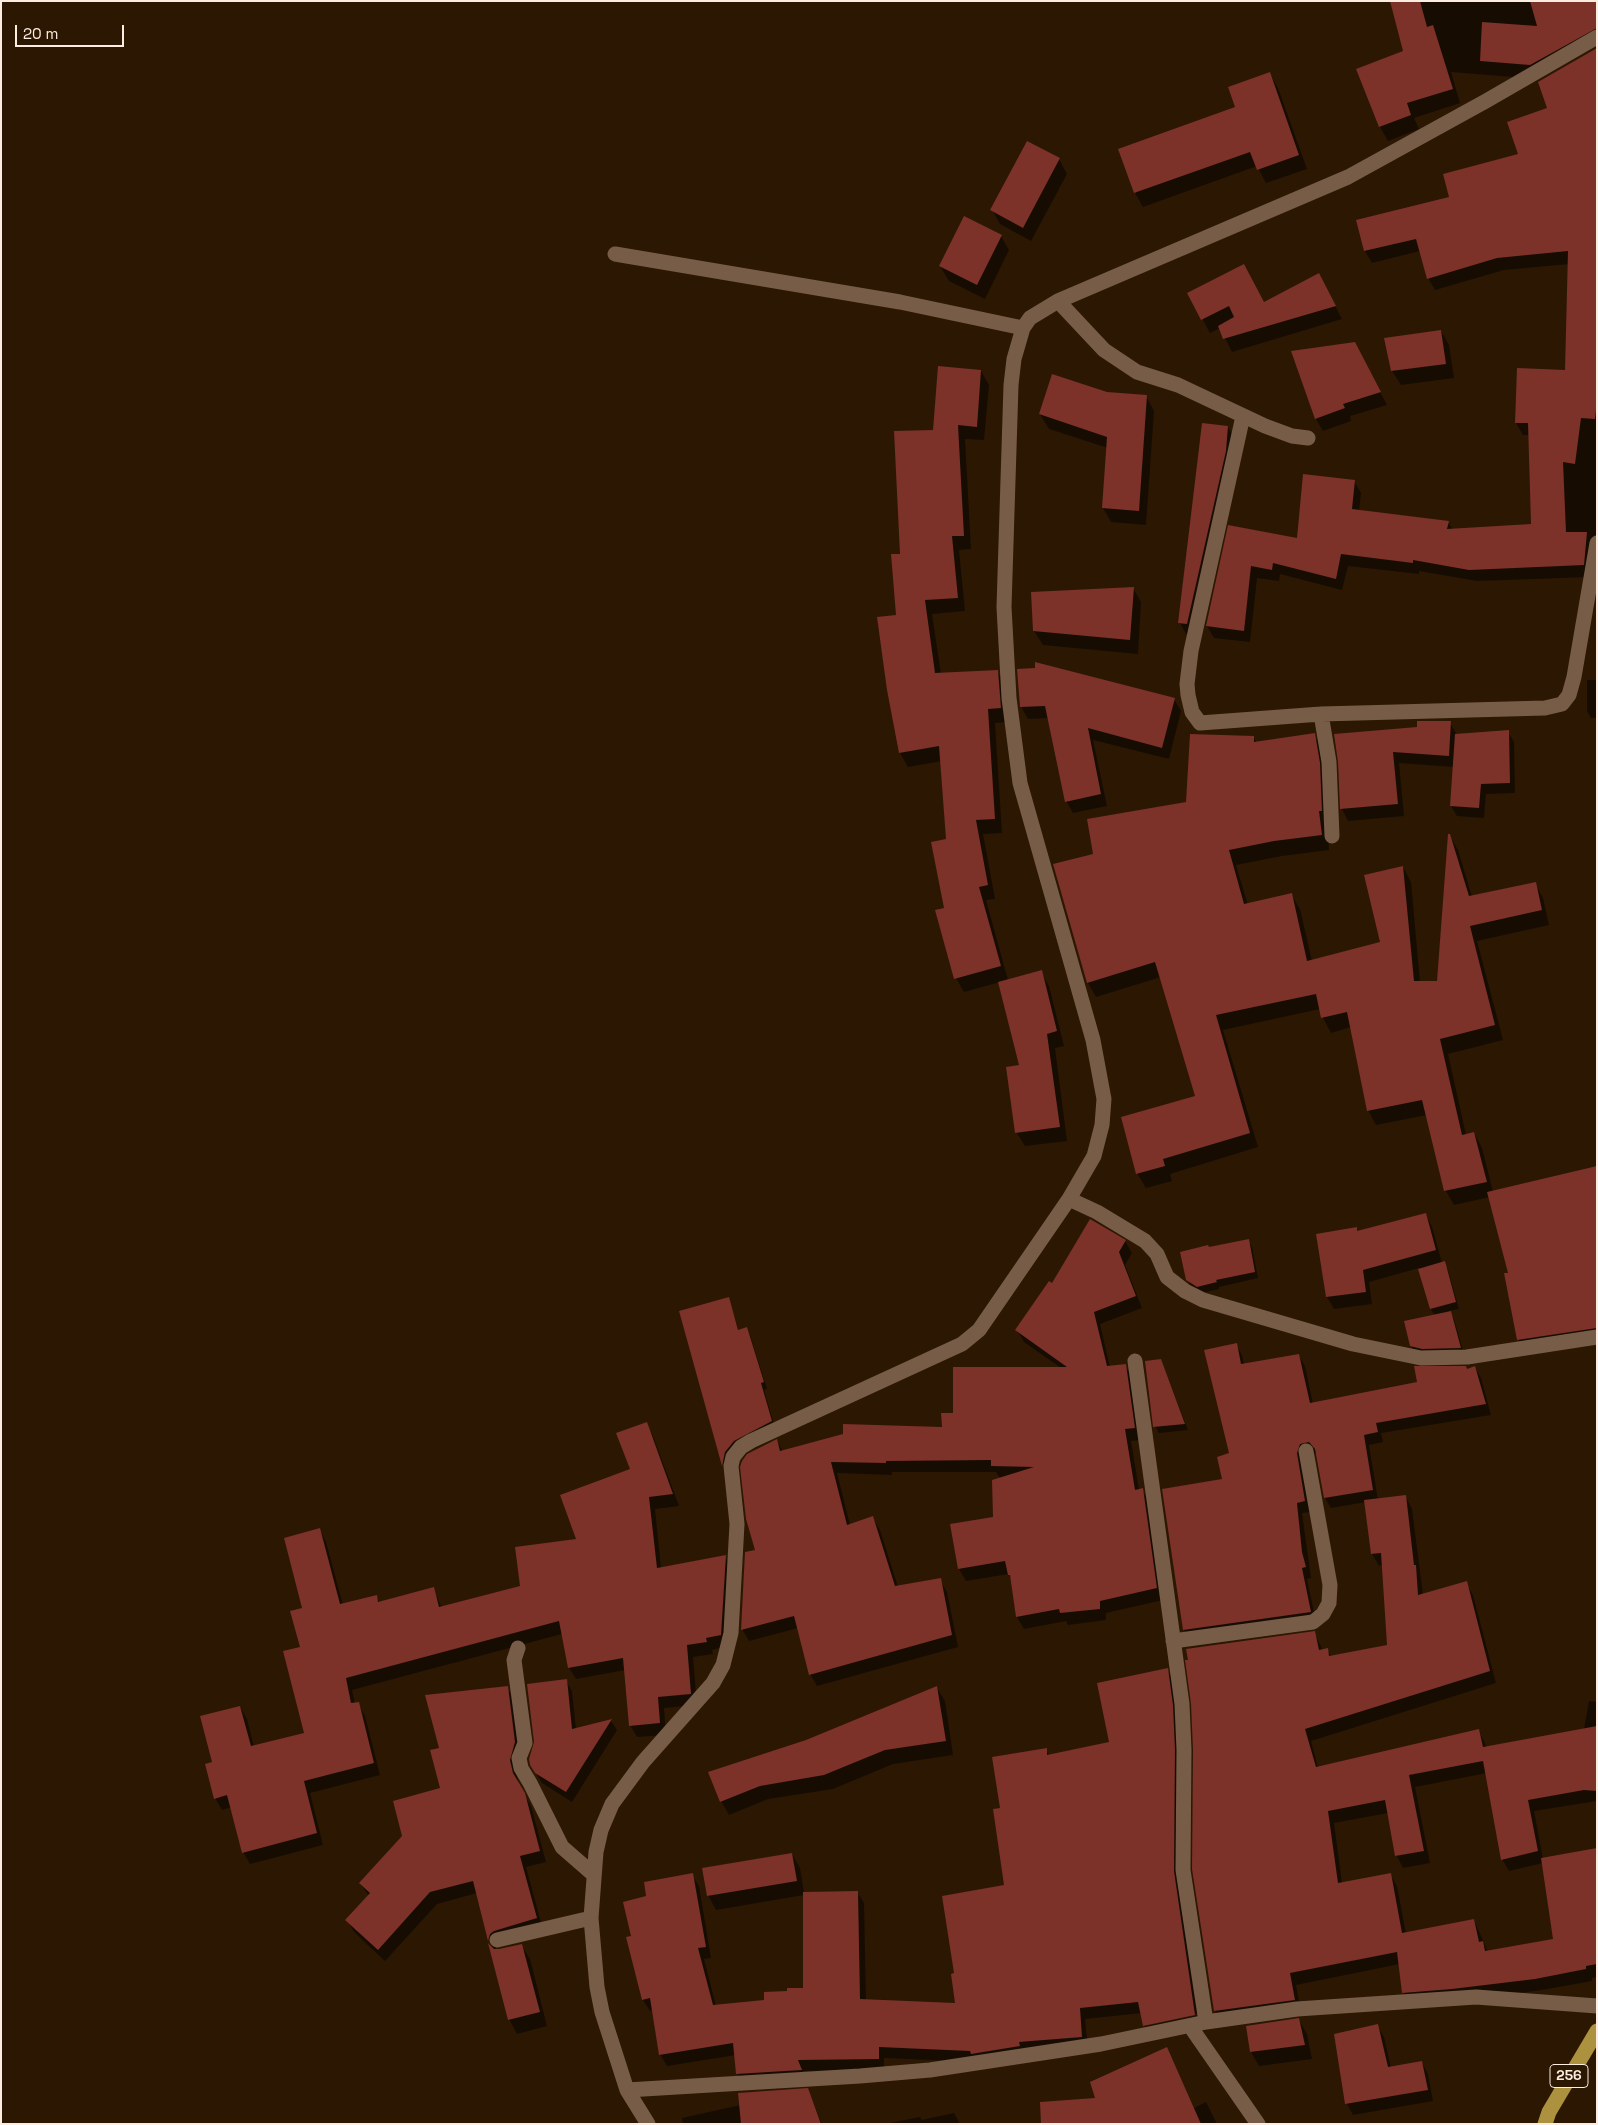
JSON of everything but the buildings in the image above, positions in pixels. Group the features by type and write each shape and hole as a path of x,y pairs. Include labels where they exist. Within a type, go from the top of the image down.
{"main road":[{"name":"256","path":"1545,2124 1549,2112 1597,2031"}],"street":[{"path":"648,2124 627,2090 602,2012 597,1987 591,1918 593,1874 601,1830 612,1804 643,1762 713,1683 723,1665 729,1646 732,1623 737,1524 731,1466 736,1451 751,1441 962,1344 979,1330 1069,1199 1094,1156 1102,1125 1104,1099 1093,1040 1020,783 1009,698 1004,607 1010,424 1014,359 1023,328 1030,318 1058,300 1348,177 1597,37"},
{"path":"615,254 908,304 1023,328"},
{"path":"1058,300 1104,350 1137,372 1178,385 1243,416 1292,436 1308,438"},
{"path":"1243,416 1191,651 1187,684 1189,705 1200,723 1321,714 1545,708 1562,704 1570,695 1574,677 1597,543"},
{"path":"1321,714 1329,762 1332,836"},
{"path":"1069,1199 1097,1212 1145,1240 1157,1254 1168,1277 1185,1291 1197,1297 1353,1344 1422,1358 1467,1357 1597,1337"},
{"path":"1135,1360 1182,1704 1184,1750 1183,1870 1206,2022"},
{"path":"1173,1641 1313,1622 1324,1614 1329,1603 1330,1585 1306,1452"},
{"path":"518,1648 514,1660 525,1743 519,1758 521,1768 562,1847 593,1874"},
{"path":"497,1940 591,1918"},
{"path":"627,2090 930,2070 1101,2044 1206,2022 1297,2009 1476,1997 1597,2006"},
{"path":"1190,2026 1258,2124"}]}
